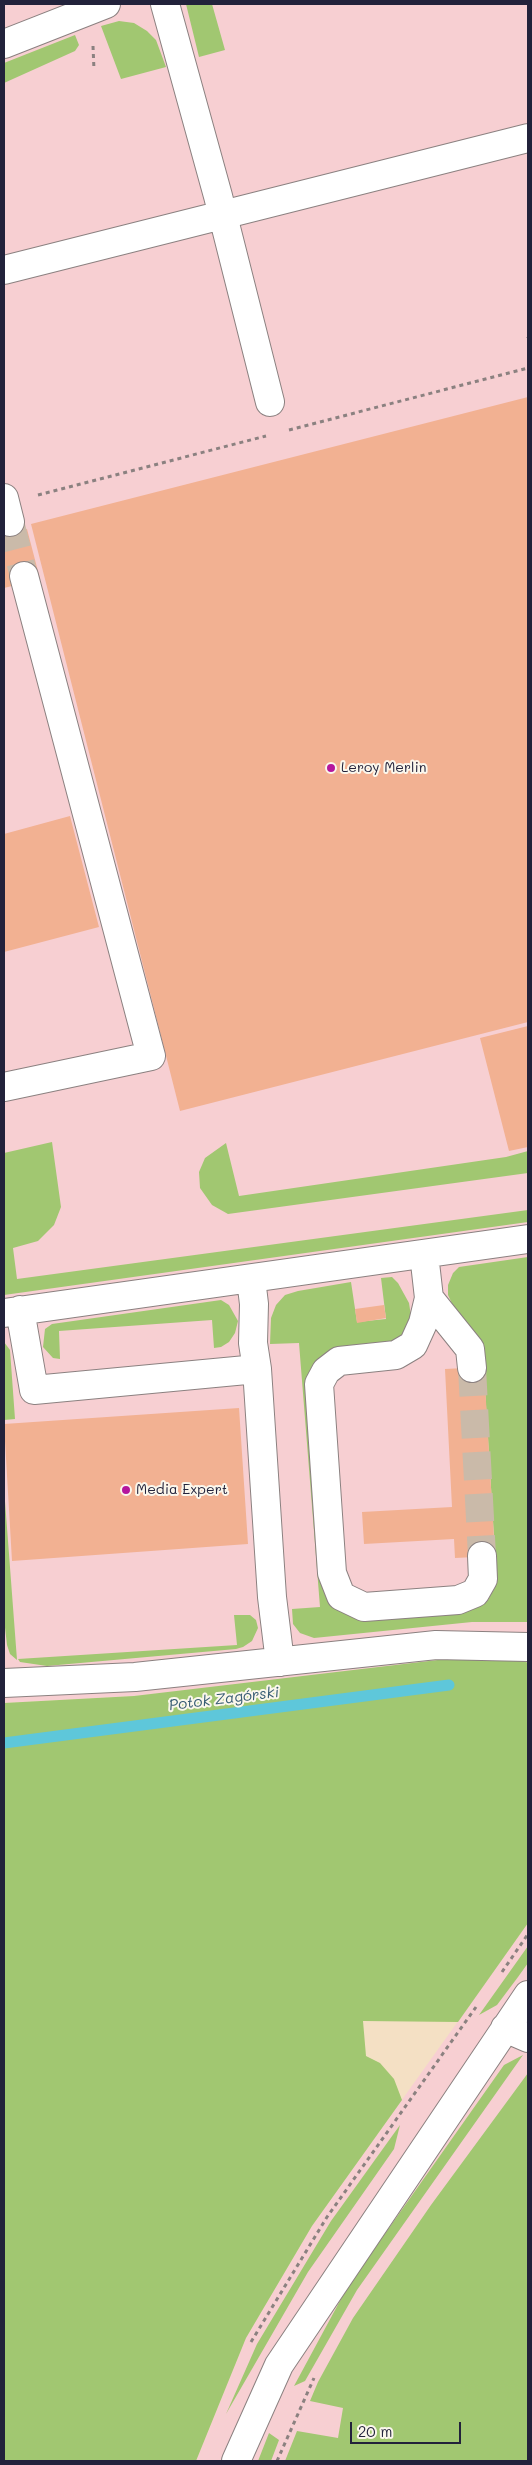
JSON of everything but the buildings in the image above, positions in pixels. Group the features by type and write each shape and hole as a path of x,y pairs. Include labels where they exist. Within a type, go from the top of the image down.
{"lane":[{"path":"4,44 106,4"},
{"path":"165,4 223,216 270,402"},
{"path":"4,270 528,138"},
{"path":"4,1087 151,1056 24,576"},
{"path":"256,1369 34,1390 12,1311 528,1239"},
{"path":"424,1254 429,1298 423,1323 413,1345 396,1355 339,1361 326,1371 319,1384 332,1572 340,1596 364,1607 458,1600 475,1594 483,1579 482,1556"},
{"path":"252,1279 254,1304 253,1343 272,1597 280,1662"},
{"path":"429,1298 470,1348 472,1368"},
{"path":"4,1683 135,1677 436,1645 528,1647"},
{"path":"236,2461 279,2365 517,2033 528,1994"}],"shaded area":[{"path":"4,4 528,4 528,1663 520,1659 134,1696 4,1703"},
{"path":"528,1923 528,2461 196,2461 246,2338 312,2226"}],"green space":[{"path":"186,4 212,4 225,50 199,57"},
{"path":"119,21 134,23 147,31 156,40 166,67 121,79 101,26"},
{"path":"75,35 79,45 75,51 4,83 4,63"},
{"path":"52,1142 61,1207 54,1225 38,1241 13,1248 17,1279 528,1210 528,1222 4,1295 4,1153"},
{"path":"226,1143 239,1196 506,1157 528,1151 528,1173 228,1214 212,1205 200,1188 199,1172 205,1158"},
{"path":"528,1257 528,1622 472,1622 314,1638 300,1633 293,1624 292,1609 320,1607 299,1343 270,1344 271,1318 276,1305 285,1295 298,1291 351,1282 357,1322 386,1319 381,1278 392,1277 398,1283 409,1303 411,1316 400,1341 333,1353 322,1580 358,1616 476,1608 488,1600 495,1587 496,1570 483,1355 481,1341 456,1312 448,1295 448,1285 453,1273 459,1267"},
{"path":"221,1300 229,1305 238,1321 235,1333 229,1342 221,1347 214,1348 212,1320 59,1331 60,1359 53,1358 43,1347 45,1329 52,1324"},
{"path":"4,1342 10,1350 15,1419 4,1420"},
{"path":"4,1488 17,1660 10,1654 7,1645 4,1619"},
{"path":"234,1615 250,1615 256,1620 258,1628 252,1641 236,1649 47,1666 20,1662 18,1659 237,1645"},
{"path":"446,1659 520,1659 528,1663 528,1923 458,2022 363,2021 366,2056 380,2063 394,2079 402,2100 312,2226 246,2338 196,2461 4,2461 4,1703 134,1696"},
{"path":"528,1946 528,1963 497,2005 479,2015"},
{"path":"523,2055 357,2290 305,2381 294,2386 348,2286 504,2065"},
{"path":"528,2073 528,2461 285,2461 297,2431 338,2438 343,2408 310,2401 318,2382 353,2318 431,2205"},
{"path":"400,2125 394,2149 308,2272 226,2414 257,2344 331,2221"},
{"path":"269,2433 279,2440 271,2461 258,2461"}],"waterway":[{"name":"Potok Zagórski","path":"4,1743 449,1685"}],"tunnel":[{"path":"10,522 24,576"},
{"path":"472,1368 482,1556"}],"place":[{"name":"Leroy Merlin","path":"331,768"},
{"name":"Media Expert","path":"126,1490"}]}
